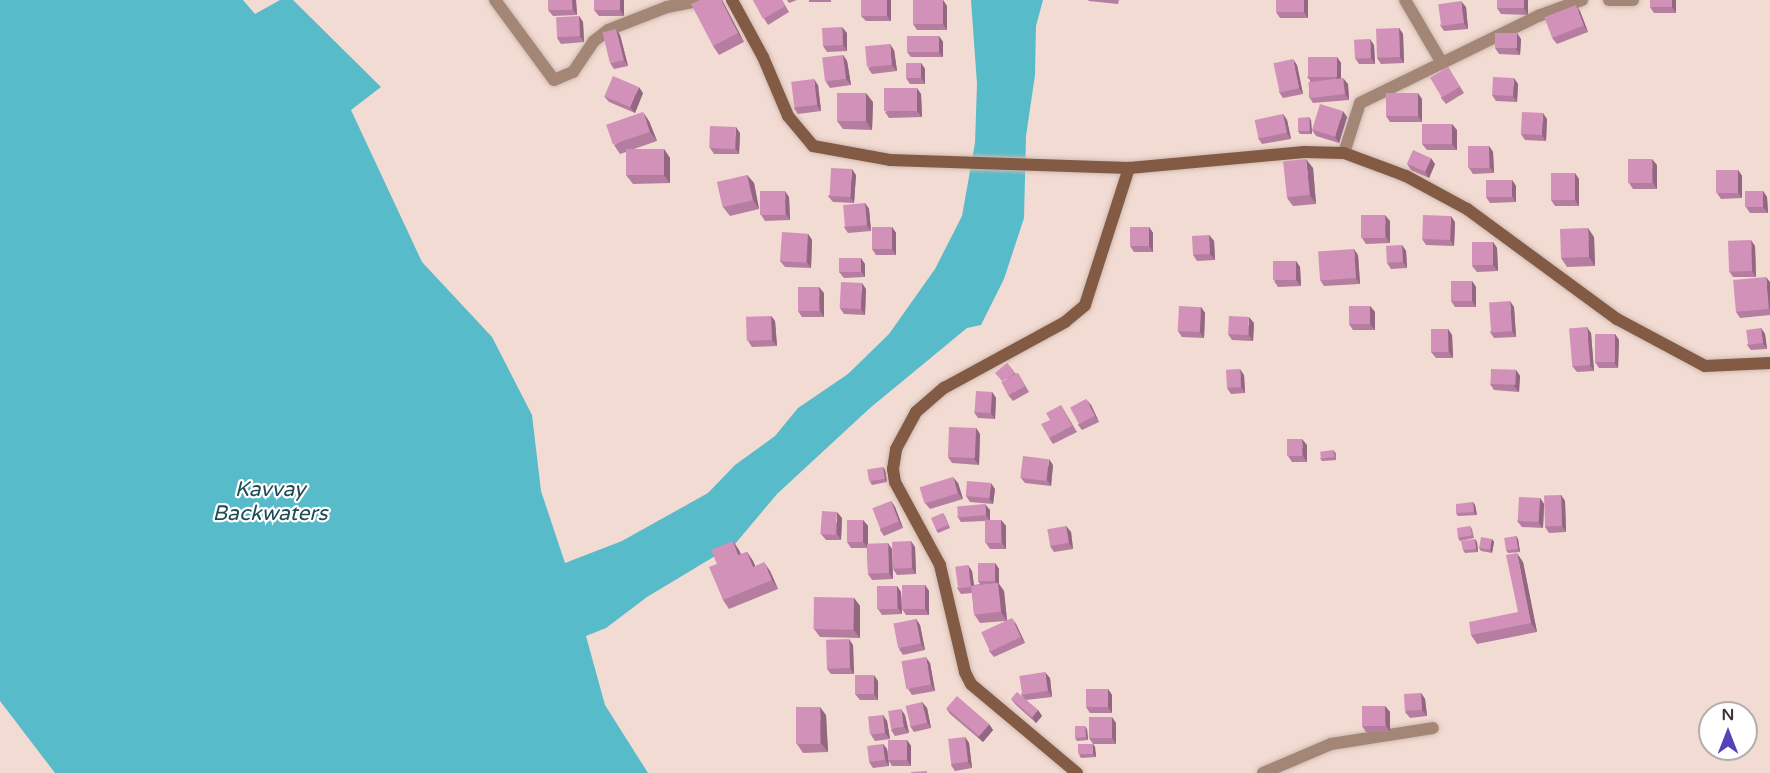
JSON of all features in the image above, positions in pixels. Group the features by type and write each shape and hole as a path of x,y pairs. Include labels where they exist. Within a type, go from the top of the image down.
{"main road":[{"path":"732,0 800,134 813,146 830,152 891,160 1129,168 1304,152 1344,153 1406,176 1467,209 1617,319 1705,366 1770,363"},
{"path":"1077,773 971,684 965,672 940,565 896,482 893,469 904,432 916,412 937,394 1065,322 1085,305 1129,168"}],"street":[{"path":"495,0 554,80 573,72 594,41 608,30 667,7 702,0"},
{"path":"1405,0 1442,63"},
{"path":"1344,153 1360,104 1538,16 1582,0"},
{"path":"1609,0 1633,0"},
{"path":"1263,773 1331,744 1433,728"}],"water":[{"name":"Kavvay Backwaters","path":"0,0 243,0 255,14 280,0 293,0 381,87 351,110 422,262 492,337 532,415 541,491 565,563 622,541 708,493 735,465 775,436 798,408 848,374 889,334 935,269 962,216 975,143 977,84 971,0 1043,0 1036,26 1035,75 1026,136 1024,218 1004,279 981,325 967,328 870,408 777,494 735,544 647,597 606,628 586,636 605,705 648,773 55,773 0,701"}],"building":[{"path":"548,0 572,0 572,10 548,10"},
{"path":"594,0 620,0 620,10 594,10"},
{"path":"700,0 721,0 738,33 713,46 691,4"},
{"path":"753,0 782,0 785,6 763,19"},
{"path":"861,0 887,0 887,16 861,16"},
{"path":"913,0 943,0 943,24 913,24"},
{"path":"1276,0 1304,0 1304,12 1276,12"},
{"path":"1497,0 1524,0 1524,8 1497,8"},
{"path":"1650,0 1672,0 1672,7 1650,7"},
{"path":"1461,1 1464,23 1441,26 1438,4"},
{"path":"1576,5 1584,26 1552,38 1544,17"},
{"path":"579,16 580,36 557,37 556,17"},
{"path":"842,27 843,45 823,46 822,28"},
{"path":"1399,28 1400,57 1377,58 1376,29"},
{"path":"616,29 624,60 610,63 602,32"},
{"path":"1495,33 1517,33 1517,48 1495,48"},
{"path":"907,36 939,36 939,52 907,52"},
{"path":"1370,39 1371,58 1355,59 1354,40"},
{"path":"890,44 892,65 867,67 865,46"},
{"path":"843,55 846,79 825,81 822,58"},
{"path":"1308,57 1337,57 1337,77 1308,77"},
{"path":"1293,59 1299,88 1280,93 1273,63"},
{"path":"906,63 921,63 921,78 906,78"},
{"path":"1448,67 1460,87 1442,98 1430,78"},
{"path":"613,76 639,87 630,107 604,96"},
{"path":"1493,77 1514,78 1513,96 1492,95"},
{"path":"1343,78 1345,94 1310,98 1308,82"},
{"path":"814,79 817,105 794,108 791,82"},
{"path":"884,88 917,88 917,111 884,111"},
{"path":"837,93 866,93 866,121 837,121"},
{"path":"1386,93 1418,93 1418,116 1386,116"},
{"path":"1320,104 1343,111 1335,137 1312,130"},
{"path":"643,112 650,132 613,145 606,125"},
{"path":"1522,112 1543,113 1542,135 1521,134"},
{"path":"1283,114 1287,133 1259,139 1255,120"},
{"path":"1309,117 1310,131 1298,131 1298,118"},
{"path":"1422,124 1452,124 1452,144 1422,144"},
{"path":"710,126 736,127 735,149 709,148"},
{"path":"1468,146 1489,146 1489,168 1468,168"},
{"path":"626,149 664,149 664,175 626,175"},
{"path":"1413,150 1431,158 1425,172 1407,164"},
{"path":"1306,159 1310,195 1287,197 1283,161"},
{"path":"1628,159 1652,159 1652,183 1628,183"},
{"path":"831,168 852,169 851,197 830,196"},
{"path":"1716,170 1738,170 1738,193 1716,193"},
{"path":"1551,173 1575,173 1575,200 1551,200"},
{"path":"747,175 753,200 723,207 717,182"},
{"path":"1486,180 1512,180 1512,197 1486,197"},
{"path":"760,191 785,191 785,215 760,215"},
{"path":"1745,191 1763,191 1763,207 1745,207"},
{"path":"865,203 867,225 845,227 843,205"},
{"path":"1361,215 1385,215 1385,238 1361,238"},
{"path":"1423,215 1451,216 1450,240 1422,239"},
{"path":"872,227 892,227 892,249 872,249"},
{"path":"1130,227 1149,227 1149,246 1130,246"},
{"path":"1588,228 1589,257 1561,258 1560,229"},
{"path":"782,232 808,234 806,263 780,261"},
{"path":"1209,235 1210,254 1193,255 1192,236"},
{"path":"1751,240 1752,271 1729,272 1728,241"},
{"path":"1472,242 1493,242 1493,265 1472,265"},
{"path":"1402,245 1403,262 1387,263 1386,246"},
{"path":"1354,249 1356,278 1320,280 1318,252"},
{"path":"839,258 861,258 861,272 839,272"},
{"path":"1273,261 1296,261 1296,280 1273,280"},
{"path":"1766,277 1769,309 1736,312 1733,280"},
{"path":"1451,281 1472,281 1472,301 1451,301"},
{"path":"841,282 862,283 861,309 840,308"},
{"path":"798,287 819,287 819,311 798,311"},
{"path":"1510,301 1512,331 1491,332 1489,302"},
{"path":"1179,306 1201,307 1200,332 1178,331"},
{"path":"1349,306 1370,306 1370,324 1349,324"},
{"path":"771,316 772,340 747,341 746,317"},
{"path":"1229,316 1249,317 1248,335 1228,334"},
{"path":"1587,327 1590,365 1572,366 1569,329"},
{"path":"1761,328 1763,343 1748,345 1746,330"},
{"path":"1431,329 1448,329 1448,352 1431,352"},
{"path":"1595,334 1615,334 1615,362 1595,362"},
{"path":"1007,363 1015,373 1002,381 995,373"},
{"path":"1240,369 1241,387 1227,388 1226,370"},
{"path":"1491,369 1516,370 1515,385 1490,384"},
{"path":"1018,373 1025,386 1008,395 1001,382"},
{"path":"976,391 992,392 990,413 975,412"},
{"path":"1086,399 1095,416 1079,424 1070,407"},
{"path":"1061,405 1072,426 1049,438 1041,424 1050,420 1046,413"},
{"path":"949,427 976,428 975,458 948,457"},
{"path":"1287,439 1302,439 1302,456 1287,456"},
{"path":"1333,450 1334,457 1321,459 1320,452"},
{"path":"1023,456 1049,459 1046,481 1020,478"},
{"path":"883,467 885,479 869,481 867,470"},
{"path":"953,477 958,493 924,503 920,487"},
{"path":"967,481 991,483 990,498 966,496"},
{"path":"1561,495 1562,526 1545,527 1544,496"},
{"path":"1519,497 1540,498 1539,522 1518,521"},
{"path":"891,501 899,522 880,529 872,508"},
{"path":"1473,502 1474,512 1456,513 1456,504"},
{"path":"985,504 986,515 958,517 957,506"},
{"path":"822,511 837,512 835,535 820,534"},
{"path":"943,513 948,525 936,530 931,518"},
{"path":"847,520 863,520 863,542 847,542"},
{"path":"985,520 1001,520 1001,543 985,543"},
{"path":"1066,526 1069,543 1050,546 1047,529"},
{"path":"1470,526 1472,535 1458,538 1457,528"},
{"path":"1516,536 1518,549 1506,551 1504,538"},
{"path":"1481,537 1492,539 1490,550 1479,548"},
{"path":"1475,539 1476,549 1463,550 1461,541"},
{"path":"733,541 738,555 747,552 753,567 764,562 772,580 723,600 709,567 717,564 711,550"},
{"path":"911,541 912,568 893,569 892,542"},
{"path":"888,543 889,573 868,574 867,544"},
{"path":"1517,553 1531,623 1471,635 1469,622 1518,612 1506,555"},
{"path":"978,563 995,563 995,581 978,581"},
{"path":"968,565 971,587 958,589 955,567"},
{"path":"998,583 1001,612 974,615 971,586"},
{"path":"902,585 925,585 925,609 902,609"},
{"path":"877,586 897,586 897,609 877,609"},
{"path":"814,597 854,598 853,630 813,629"},
{"path":"1012,618 1021,637 990,651 981,632"},
{"path":"916,619 921,644 898,648 893,623"},
{"path":"849,639 850,668 827,669 826,640"},
{"path":"926,657 931,685 906,689 901,661"},
{"path":"1045,672 1048,691 1022,695 1019,676"},
{"path":"855,675 874,675 874,694 855,694"},
{"path":"1086,689 1108,689 1108,707 1086,707"},
{"path":"1017,692 1038,710 1032,717 1011,699"},
{"path":"1421,693 1422,710 1405,711 1404,694"},
{"path":"957,696 989,724 979,736 947,708"},
{"path":"922,702 927,722 911,726 906,706"},
{"path":"1362,706 1385,706 1385,726 1362,726"},
{"path":"796,707 820,707 820,744 796,744"},
{"path":"901,709 904,727 891,729 888,711"},
{"path":"883,715 885,733 870,734 868,717"},
{"path":"1089,717 1112,717 1112,738 1089,738"},
{"path":"1075,726 1085,726 1086,737 1075,738"},
{"path":"965,737 968,762 951,764 948,739"},
{"path":"888,740 907,740 907,760 888,760"},
{"path":"883,744 885,760 869,762 867,746"},
{"path":"1078,744 1093,744 1093,754 1078,754"},
{"path":"927,771 927,773 911,773 911,772"}]}
